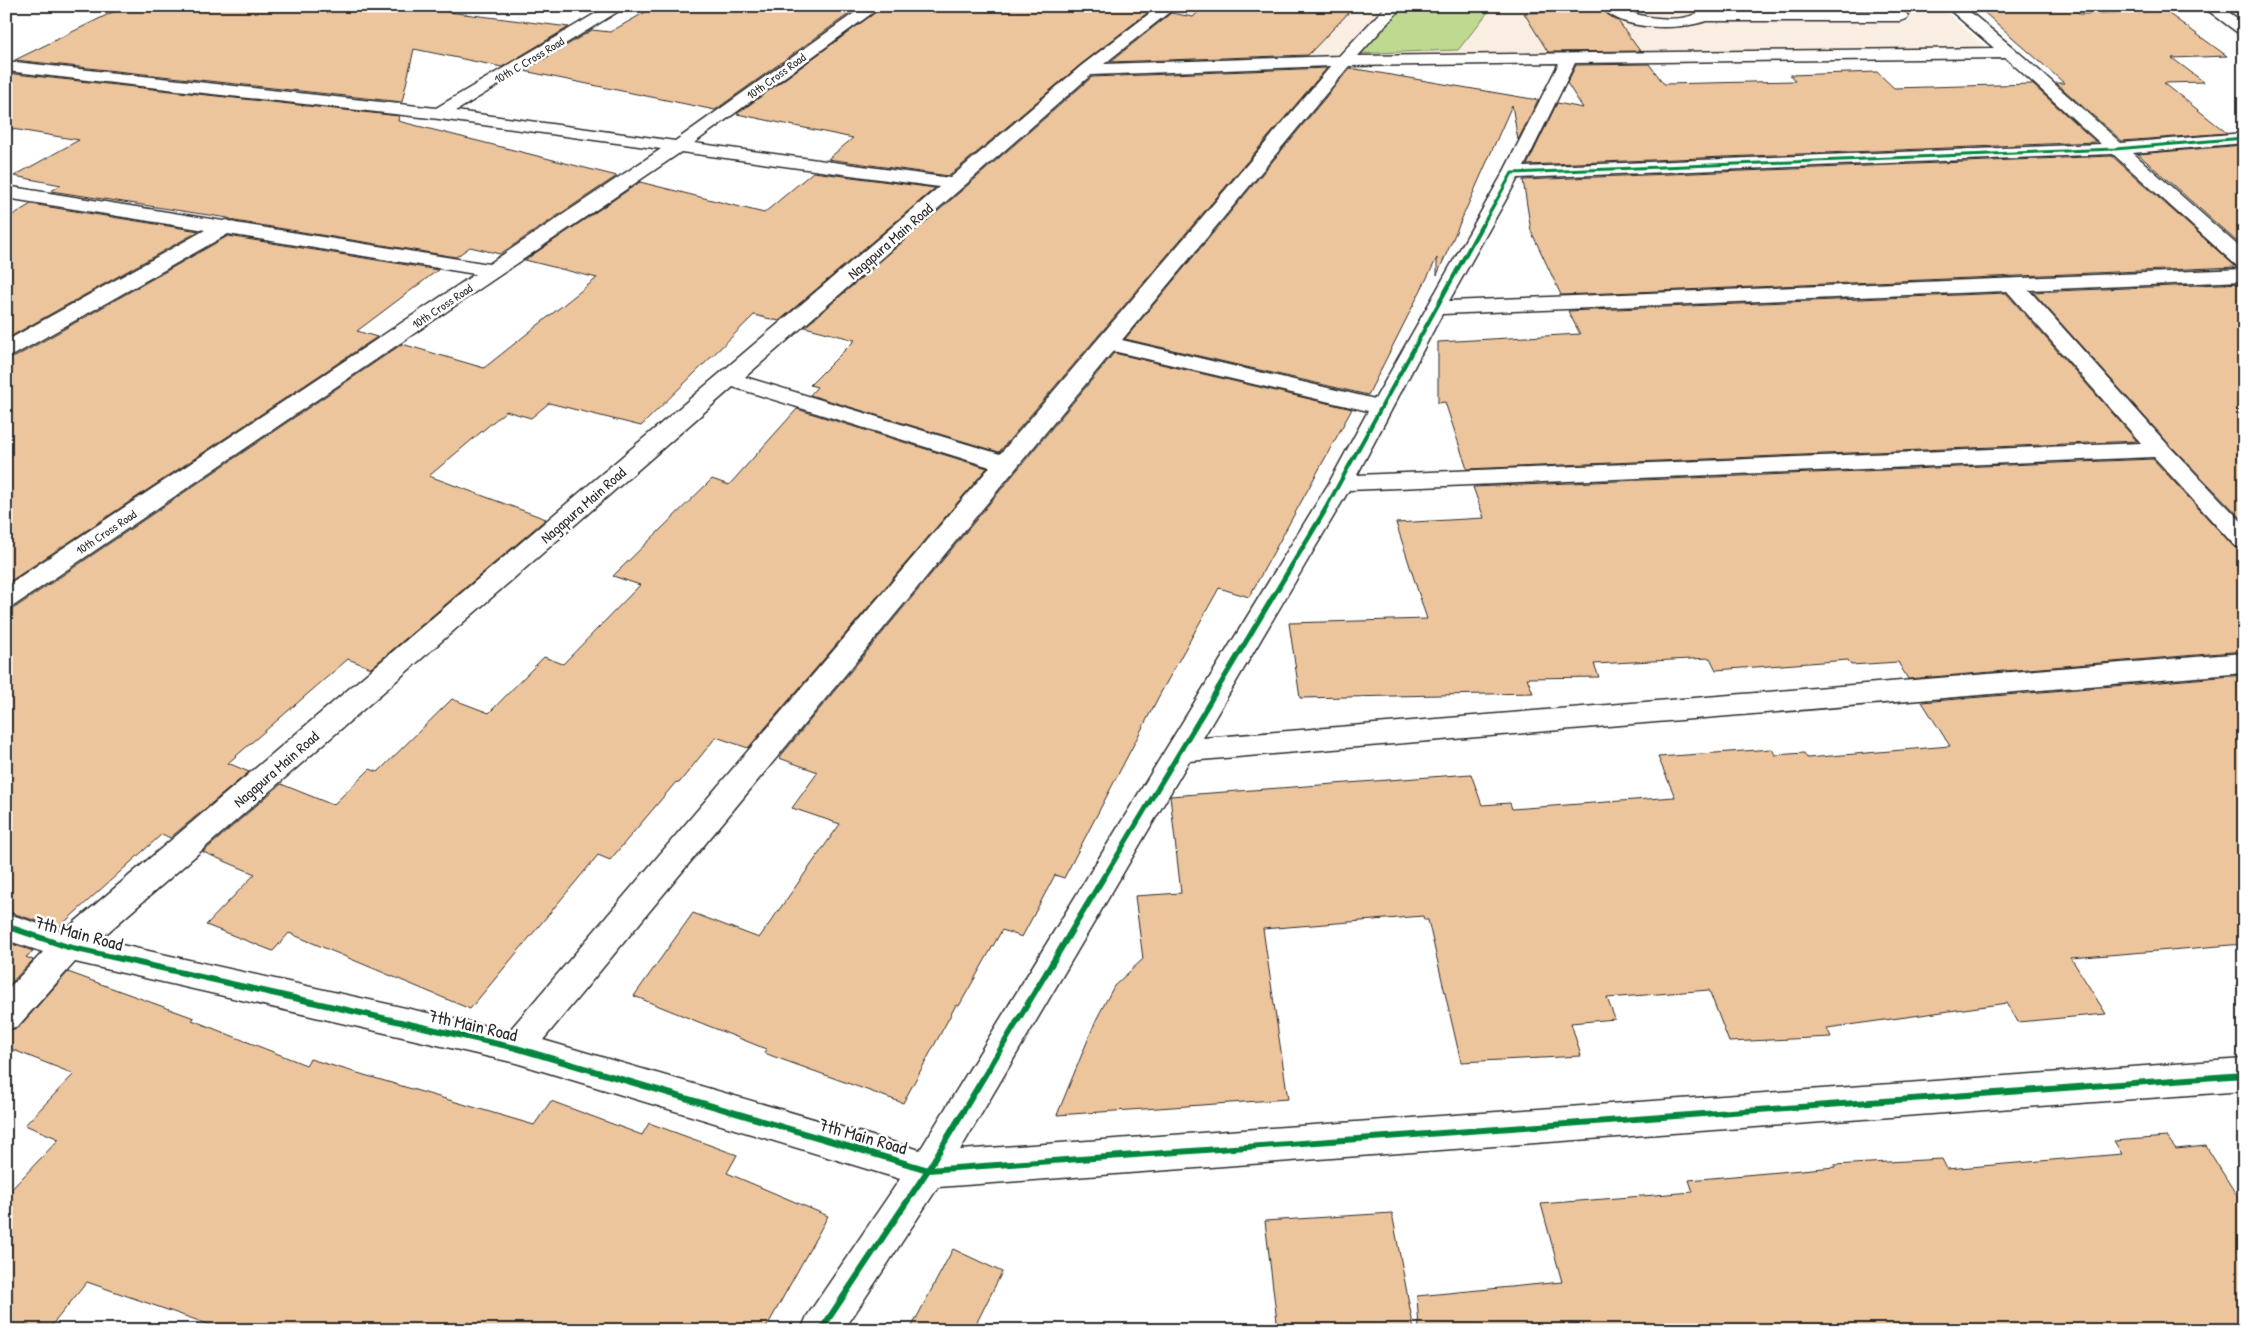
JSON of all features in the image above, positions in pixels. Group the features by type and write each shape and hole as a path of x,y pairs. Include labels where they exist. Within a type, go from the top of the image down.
{"street":[{"path":"592,6 617,8"},
{"name":"10th Cross Road","path":"6,599 680,145 874,6"},
{"name":"Nagapura Main Road","path":"6,1015 68,947 1087,70 1169,6"},
{"path":"516,1048 1344,61 1395,6"},
{"path":"1609,6 1622,14 1638,19 1670,23 1685,22 1709,11 1900,16"},
{"path":"1953,6 2010,53 2115,149 2244,262"},
{"path":"2210,6 2244,30"},
{"name":"10th C Cross Road","path":"439,114 617,8"},
{"path":"1685,22 1707,56"},
{"path":"1087,70 1344,61 2010,53"},
{"path":"821,1330 928,1170 1342,483 1434,308 1512,172 1570,57"},
{"path":"6,66 439,114 680,145 956,184"},
{"path":"1512,172 2115,149 2244,138"},
{"path":"6,192 227,226 495,271"},
{"path":"6,350 227,226"},
{"path":"1434,308 2244,275"},
{"path":"2013,285 2160,450 2244,540"},
{"path":"1108,343 1382,407"},
{"path":"729,380 1007,464"},
{"path":"1342,483 2160,450"},
{"path":"1180,751 2244,663"},
{"name":"7th Main Road","path":"6,926 68,947 516,1048 928,1170"},
{"path":"928,1170 2244,1075"}],"shaded area":[{"path":"1188,6 1940,6 1986,47 1121,59"}],"green space":[{"path":"1389,6 1493,6 1458,50 1345,54"}],"building":[{"path":"125,6 424,6 424,9 569,27 502,67 414,49 402,102 15,60"},
{"path":"656,6 860,6 715,110 524,71 592,30 610,32"},
{"path":"884,6 1127,6 1151,10 1080,65 949,176 828,159 853,138 737,114"},
{"path":"1205,6 1355,6 1308,55 1110,62 1171,13 1193,17"},
{"path":"1977,6 2071,6 2080,14 2165,11 2227,56 2172,58 2204,82 2164,83 2227,133 2122,141 2056,83 2064,83"},
{"path":"1603,11 1618,21 1640,51 1548,52 1524,13"},
{"path":"1649,64 1664,84 1795,81 1790,75 1877,72 1894,88 2032,84 2096,142 1527,165 1557,103 1583,108 1567,83 1576,65"},
{"path":"1327,68 999,452 810,395 817,387 810,385 855,340 805,327 1092,77"},
{"path":"1350,68 1538,100 1518,140 1512,105 1437,275 1437,258 1368,395 1125,339"},
{"path":"6,73 399,116 398,121 617,176 500,254 470,247 456,257 235,221 228,218 51,191 61,185 14,176 79,140 6,128"},
{"path":"2243,145 2244,248 2138,154"},
{"path":"2112,156 2236,267 1561,295 1531,231 1523,180"},
{"path":"813,172 935,188 779,321 754,315 641,426 549,403 531,418 506,411 429,476 546,519 371,668 348,659 228,763 249,772 170,838 162,834 58,928 6,911 6,610 16,607 402,344 484,368 597,278 525,260 640,182 764,213"},
{"path":"31,204 199,231 6,339 6,219"},
{"path":"228,236 438,270 357,331 377,337 6,584 6,358 15,357"},
{"path":"2244,283 2244,521 2169,444 2033,292"},
{"path":"2006,293 2137,441 1467,469 1445,402 1438,403 1438,342 1580,334 1568,311"},
{"path":"1114,353 1352,409 1249,597 1219,588 1159,696 1064,878 1055,875 1022,937 1002,930 959,1006 956,1005 903,1103 764,1053 766,1049 634,996 693,913 759,938 840,824 792,808 818,772 779,758"},
{"path":"797,409 987,468 748,748 716,737 679,783 676,782 610,860 598,855 470,1009 289,933 273,951 206,925 255,874 203,852 281,784 333,805 370,769 378,772 452,699 489,713 544,657 563,664 640,585 613,576 712,479 729,485"},
{"path":"2153,459 2234,547 2244,550 2244,651 1908,679 1898,662 1851,665 1848,660 1716,670 1710,658 1594,664 1599,677 1527,678 1533,693 1300,698 1289,623 1427,619 1396,523 1484,518 1473,487"},
{"path":"2244,675 2244,944 2071,958 2106,1014 2018,1022 2007,1003 1827,1028 1831,1037 1729,1042 1709,990 1607,998 1615,1019 1571,1023 1581,1056 1461,1062 1428,920 1424,920 1423,916 1263,929 1288,1099 1057,1115 1096,1020 1114,986 1143,959 1135,896 1181,893 1170,796 1471,774 1482,805 1510,803 1512,809 1675,797 1658,757 1772,749 1775,755 1804,753 1807,758 1950,746 1922,702"},
{"path":"6,942 33,951 26,957 33,960 6,988"},
{"path":"68,972 194,1018 192,1020 306,1065 310,1059 534,1125 551,1101 642,1135 649,1123 737,1155 727,1173 828,1216 765,1330 225,1330 87,1282 48,1330 6,1330 6,1195 59,1139 25,1125 74,1074 6,1047 6,1032 19,1027"},
{"path":"2167,1137 2176,1149 2206,1146 2244,1207 2244,1330 1419,1330 1417,1296 1562,1282 1541,1204 1693,1192 1689,1180 1835,1167 1834,1165 1942,1159 1947,1169 2122,1154 2114,1141"},
{"path":"1392,1213 1414,1330 1278,1330 1265,1221"},
{"path":"953,1249 1002,1272 973,1330 910,1330"}],"cycle path":[{"path":"821,1330 928,1170 1341,483 1435,308 1512,173 2115,149 2244,138"},
{"path":"6,926 68,947 516,1048 928,1170 2244,1075"}]}
